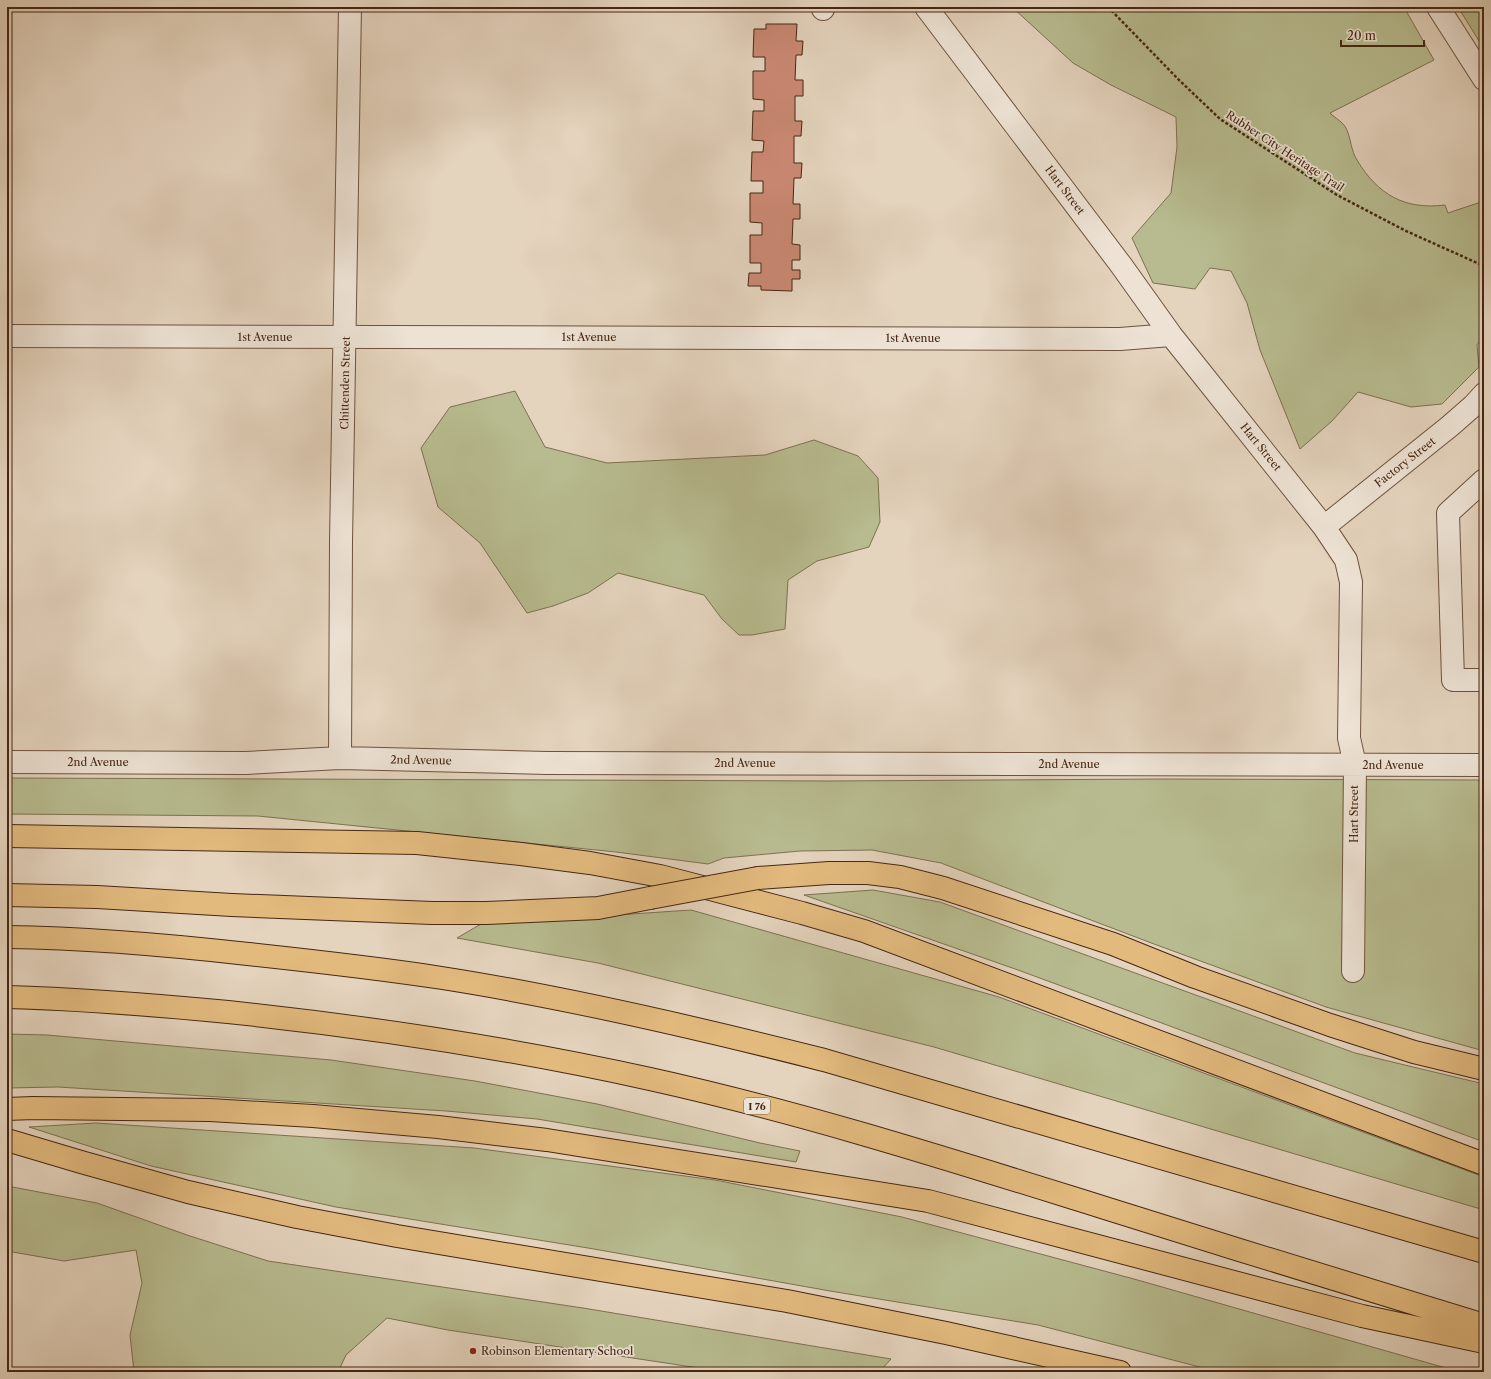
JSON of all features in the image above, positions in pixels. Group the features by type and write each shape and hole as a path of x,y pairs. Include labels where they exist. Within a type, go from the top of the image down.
{"highway":[{"path":"7,836 417,843 590,863 660,876 802,913 864,931 1484,1164"},
{"path":"7,895 97,897 240,905 486,914 598,908 758,878 829,873 868,873 900,877 936,886 1113,944 1195,976 1330,1025 1414,1052 1484,1069"},
{"path":"7,937 163,945 341,964 443,978 571,1001 733,1037 824,1060 1484,1252"},
{"name":"I 76","path":"7,997 157,1005 308,1020 480,1046 650,1079 818,1121 917,1149 1484,1325"},
{"path":"7,1109 210,1110 438,1127 547,1140 928,1201 1362,1316 1484,1342"},
{"path":"7,1140 188,1192 296,1217 397,1236 787,1301 946,1333 1114,1371"}],"street":[{"name":"Chittenden Street","path":"340,758 350,7"},
{"name":"Hart Street","path":"926,7 1122,265 1171,335 1324,527 1346,560 1351,582 1349,738 1355,765 1353,971"},
{"path":"1438,7 1484,79"},
{"name":"1st Avenue","path":"7,336 1120,339 1171,335"},
{"name":"Factory Street","path":"1324,527 1450,426 1484,394"},
{"path":"1484,480 1448,513 1453,680 1484,680"},
{"name":"2nd Avenue","path":"7,762 246,763 340,758 547,763 791,762 1484,765"}],"path":[{"name":"Rubber City Heritage Trail","path":"1108,7 1179,80 1220,118 1337,195 1406,231 1484,266"}],"green space":[{"path":"1012,7 1404,7 1434,60 1330,113 1345,126 1355,156 1365,172 1384,191 1394,198 1417,205 1445,205 1448,213 1484,201 1484,335 1477,345 1479,367 1442,404 1411,407 1358,392 1332,421 1300,449 1260,350 1247,303 1231,271 1210,268 1195,289 1153,283 1132,238 1171,193 1177,147 1176,117 1111,85 1073,63"},
{"path":"1458,7 1484,7 1484,49"},
{"path":"515,391 545,447 607,463 765,455 814,440 858,456 878,478 880,522 869,547 817,561 788,580 785,629 752,635 739,635 722,619 704,595 618,573 588,593 553,606 527,613 480,543 438,507 421,448 450,407"},
{"path":"7,778 830,781 1159,779 1484,780 1484,1051 1326,1007 1154,944 941,863 872,850 800,851 724,858 708,864 616,852 258,816 7,814"},
{"path":"873,890 940,902 1355,1053 1484,1084 1484,1142 1018,970 804,895"},
{"path":"691,910 999,997 1484,1177 1484,1210 934,1047 598,963 457,938 481,924"},
{"path":"7,1034 47,1035 331,1060 475,1081 597,1104 760,1143 800,1151 796,1162 537,1119 446,1111 58,1087 7,1088"},
{"path":"96,1123 474,1148 715,1180 902,1217 1134,1279 1460,1372 1219,1372 1038,1325 830,1291 594,1249 336,1207 151,1166 29,1127"},
{"path":"7,1186 97,1203 187,1235 268,1261 583,1308 891,1359 879,1372 725,1372 448,1330 387,1318 346,1355 338,1372 134,1372 130,1335 142,1283 136,1250 64,1261 7,1251"}],"building":[{"path":"766,24 797,24 796,41 803,41 802,55 796,55 795,80 803,80 803,96 795,96 795,121 802,121 801,136 794,136 794,163 802,163 801,178 794,178 793,204 800,204 800,219 793,219 792,244 800,245 800,260 792,260 792,270 800,270 800,279 792,279 792,291 761,290 761,286 748,286 749,273 761,273 761,263 750,263 750,235 762,235 762,223 750,222 750,193 763,193 763,181 751,181 752,152 763,152 764,141 752,140 753,111 764,111 764,100 753,99 753,71 765,71 765,57 753,57 754,29 766,29"}],"place":[{"name":"Robinson Elementary School","path":"473,1351"}]}
